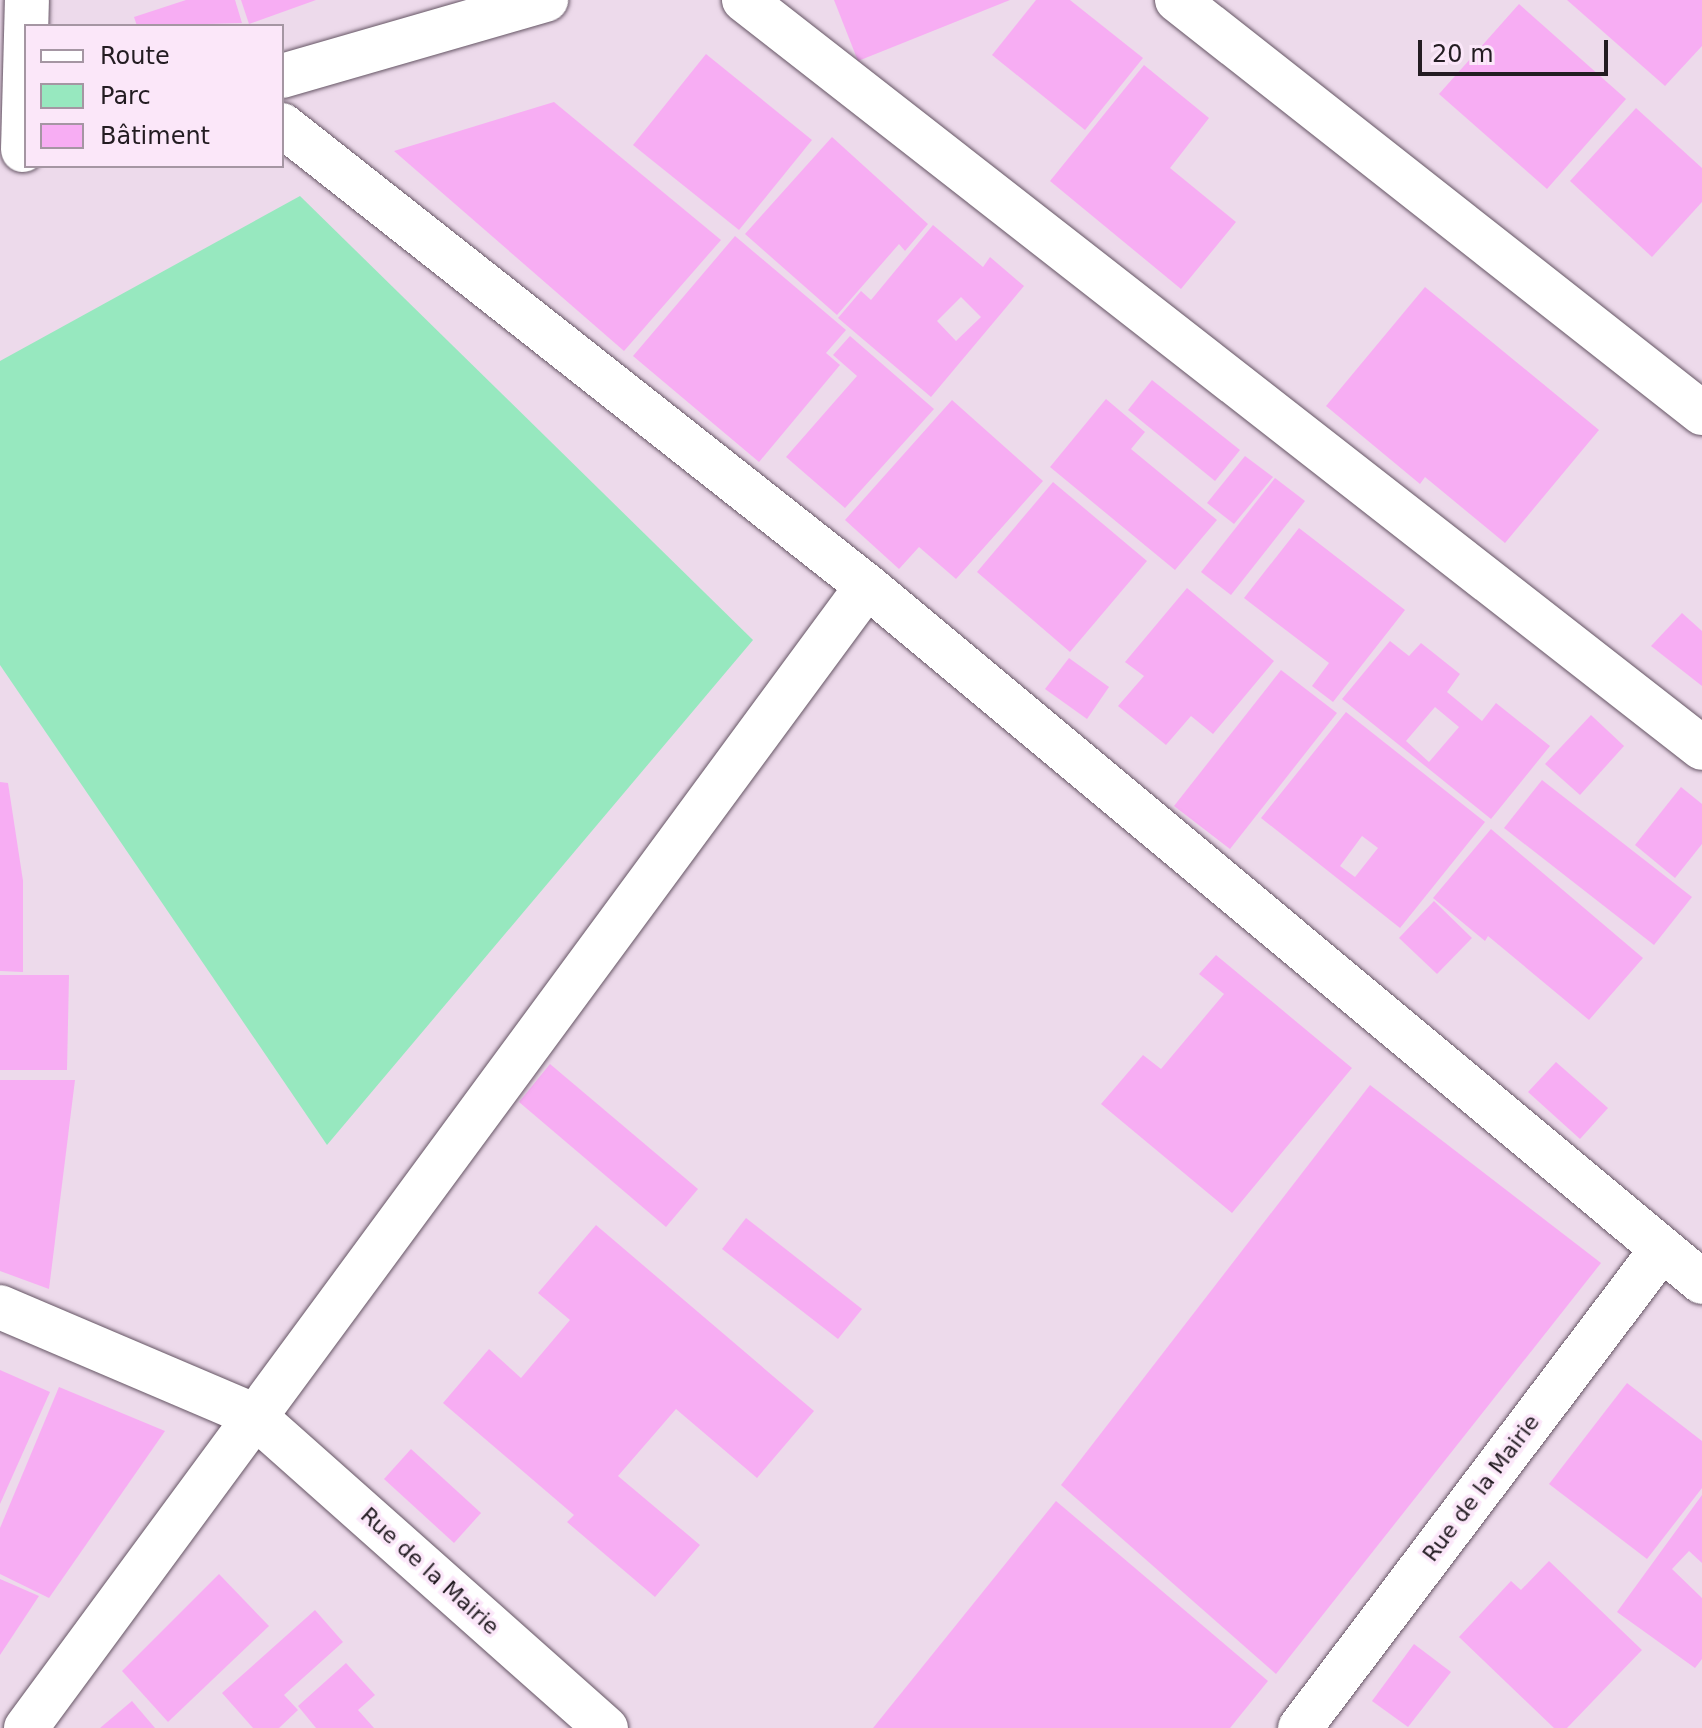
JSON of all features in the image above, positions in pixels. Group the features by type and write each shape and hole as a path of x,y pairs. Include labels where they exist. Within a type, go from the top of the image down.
{"street":[{"path":"25,24 27,0"},
{"path":"744,0 1702,748"},
{"path":"1177,0 1702,413"},
{"path":"284,75 538,1"},
{"path":"16,150 24,41"},
{"path":"284,127 867,586 1702,1282"},
{"path":"26,1728 253,1415 867,586"},
{"name":"Rue de la Mairie","path":"1300,1728 1662,1249"},
{"name":"Rue de la Mairie","path":"0,1307 253,1415 606,1728"}],"green space":[{"path":"300,196 753,640 327,1145 0,665 0,361"}],"building":[{"path":"186,0 235,0 242,23 136,24 134,17"},
{"path":"241,0 316,0 249,24"},
{"path":"834,0 1010,0 858,61"},
{"path":"1036,0 1070,0 1143,58 1085,130 992,55"},
{"path":"1567,0 1702,0 1702,46 1665,86"},
{"path":"1519,4 1626,99 1547,189 1439,94"},
{"path":"706,54 812,140 739,230 633,145"},
{"path":"1144,65 1209,118 1170,168 1236,222 1181,289 1050,181"},
{"path":"554,102 721,240 624,351 394,151"},
{"path":"1636,108 1702,168 1702,202 1652,257 1570,181"},
{"path":"832,137 928,224 905,251 899,244 837,315 745,234"},
{"path":"933,225 983,267 990,257 1024,286 931,397 838,318 861,291 871,300","holes":["961,297 981,317 956,341 937,321"]},
{"path":"735,236 846,330 826,353 840,365 759,462 633,356"},
{"path":"1425,287 1599,430 1505,543 1425,477 1420,484 1326,406"},
{"path":"850,336 934,409 845,508 786,457 857,376 833,355"},
{"path":"1152,380 1240,450 1215,481 1128,410"},
{"path":"1106,399 1145,432 1131,449 1217,520 1175,570 1050,467"},
{"path":"952,400 1043,481 956,579 919,547 899,569 845,520"},
{"path":"1245,456 1273,477 1234,524 1207,503"},
{"path":"1275,478 1305,501 1231,595 1201,572"},
{"path":"1053,482 1147,561 1070,652 977,572"},
{"path":"1299,528 1405,610 1333,702 1312,686 1329,663 1244,598"},
{"path":"1187,588 1274,661 1213,734 1191,716 1166,745 1118,706 1144,676 1125,662"},
{"path":"1682,613 1702,631 1702,686 1651,646"},
{"path":"1390,641 1409,656 1421,643 1460,674 1447,692 1482,721 1496,703 1550,746 1491,819 1342,699","holes":["1435,707 1459,727 1429,762 1406,741"]},
{"path":"1069,658 1109,687 1087,719 1045,689"},
{"path":"1281,670 1337,713 1230,849 1174,806"},
{"path":"1346,712 1485,822 1400,928 1261,818","holes":["1362,836 1378,848 1355,877 1340,866"]},
{"path":"1591,715 1624,746 1580,795 1545,764"},
{"path":"1542,780 1692,897 1654,945 1504,828"},
{"path":"0,782 8,783 23,881 23,972 0,971"},
{"path":"1681,787 1702,804 1702,844 1675,878 1635,845"},
{"path":"1491,829 1643,958 1589,1020 1488,936 1485,941 1433,898"},
{"path":"1434,901 1472,938 1437,974 1399,938"},
{"path":"1216,955 1352,1068 1232,1213 1101,1104 1143,1055 1161,1069 1224,994 1199,974"},
{"path":"0,975 69,975 67,1070 0,1070"},
{"path":"1556,1062 1608,1108 1580,1139 1528,1092"},
{"path":"550,1064 698,1189 666,1227 519,1102"},
{"path":"0,1080 75,1080 49,1289 0,1271"},
{"path":"1370,1085 1601,1263 1276,1674 1061,1485"},
{"path":"746,1218 862,1309 838,1339 722,1249"},
{"path":"596,1225 814,1411 757,1478 676,1409 618,1476 700,1545 655,1597 567,1522 574,1515 443,1403 489,1349 521,1378 570,1320 538,1293"},
{"path":"0,1370 50,1392 0,1504"},
{"path":"1627,1383 1702,1441 1702,1488 1647,1559 1549,1484"},
{"path":"59,1387 165,1431 49,1598 0,1574 0,1528"},
{"path":"411,1449 481,1513 454,1543 384,1479"},
{"path":"1702,1495 1702,1563 1689,1551 1672,1569 1702,1598 1702,1659 1695,1668 1617,1612"},
{"path":"1056,1501 1268,1681 1230,1728 873,1728"},
{"path":"1549,1561 1642,1650 1567,1728 1554,1728 1459,1637 1511,1581 1521,1590"},
{"path":"219,1574 269,1626 168,1722 122,1671"},
{"path":"0,1579 39,1596 0,1655"},
{"path":"315,1610 343,1642 284,1695 298,1710 279,1728 253,1728 222,1693"},
{"path":"1414,1644 1451,1672 1408,1727 1372,1701"},
{"path":"346,1663 375,1695 358,1710 374,1728 316,1728 298,1706"},
{"path":"132,1701 155,1728 100,1728"}]}
